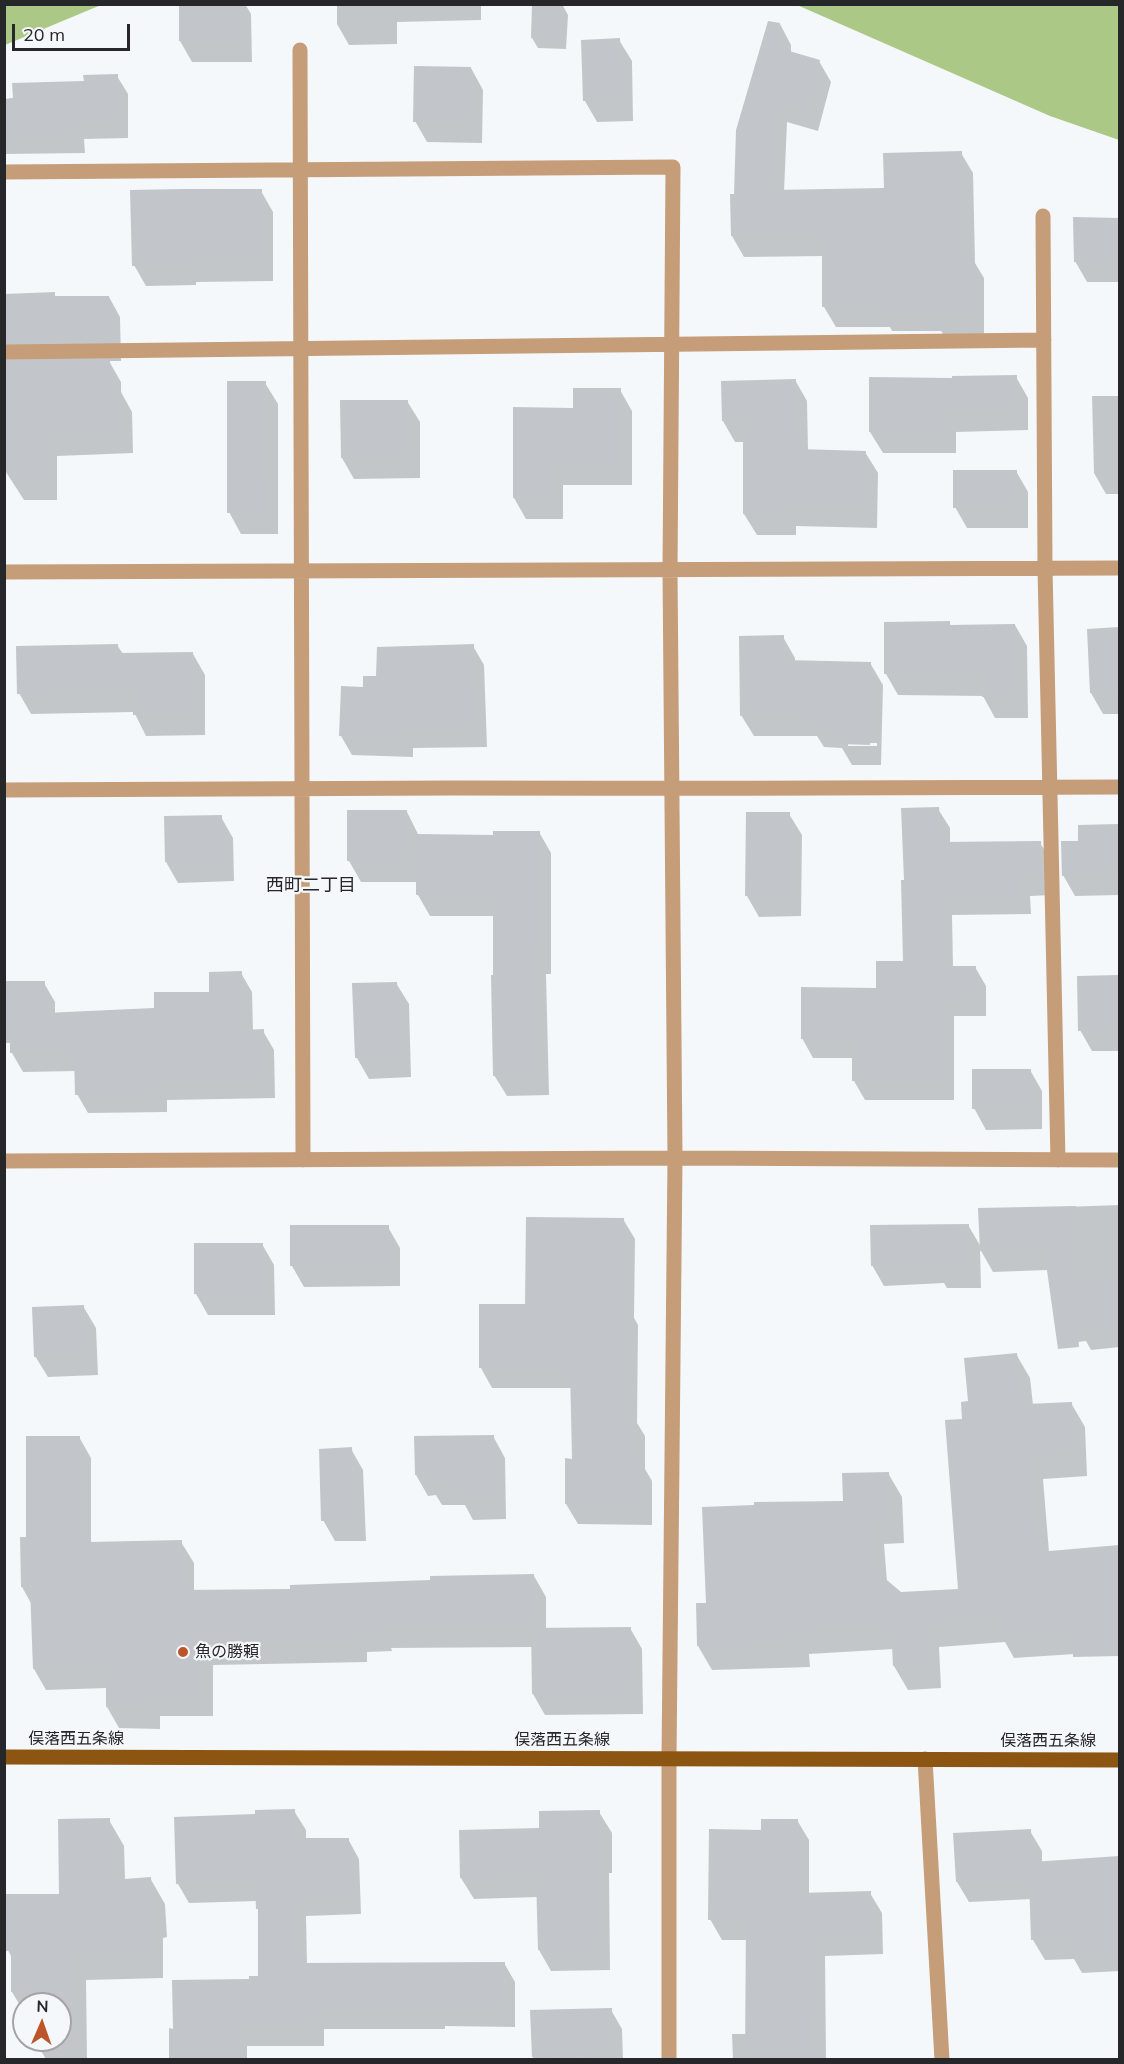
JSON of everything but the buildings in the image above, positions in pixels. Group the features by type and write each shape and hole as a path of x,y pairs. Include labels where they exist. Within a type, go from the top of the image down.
{"main road":[{"name":"俣落西五条線","path":"4,1757 1119,1760"}],"street":[{"path":"300,50 303,1160"},
{"path":"4,172 672,167 670,570 675,1158 669,1758 669,2060"},
{"path":"1043,216 1048,788 1058,1160"},
{"path":"4,352 1044,340"},
{"path":"4,572 1119,568"},
{"path":"4,790 302,787 672,789 1119,787"},
{"path":"4,1161 675,1158 1119,1160"},
{"path":"925,1759 942,2060"}],"green space":[{"path":"5,4 101,4 101,5 5,45"},
{"path":"797,5 1119,5 1119,140 1050,116"}],"place":[{"name":"魚の勝頼","path":"183,1652"}],"district":[{"name":"西町二丁目","path":"311,886"}]}
